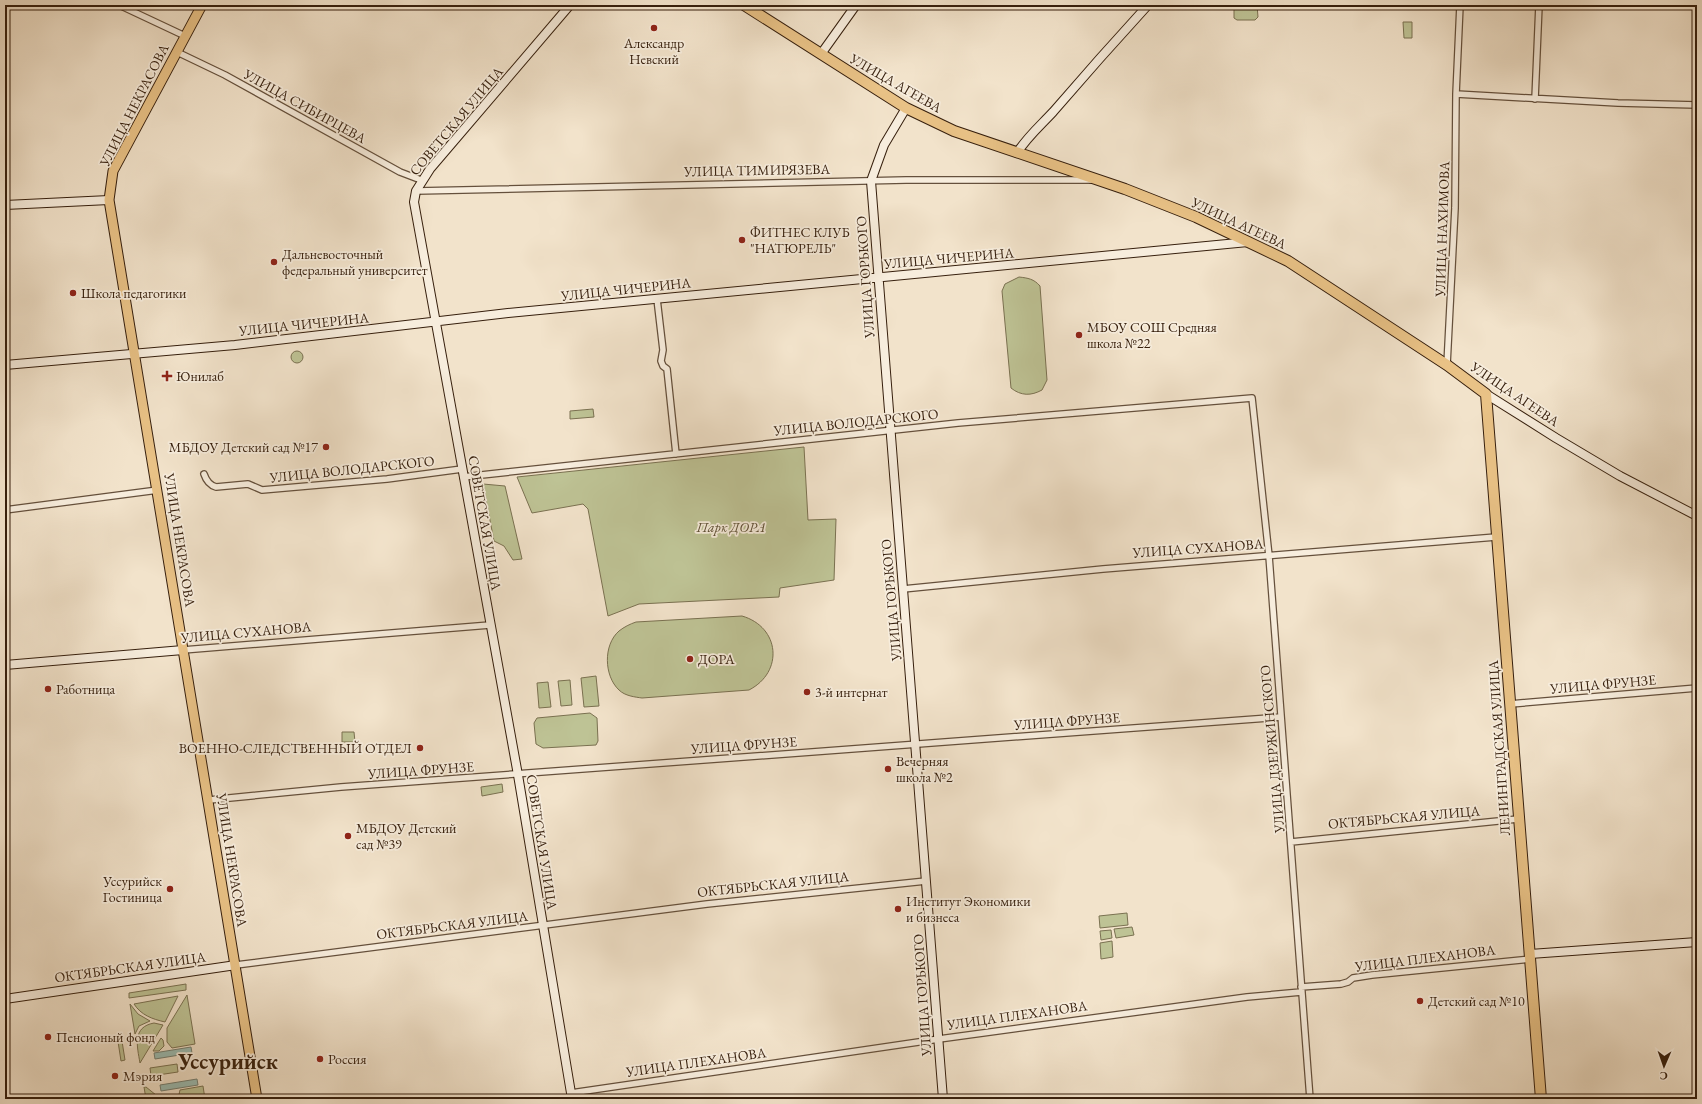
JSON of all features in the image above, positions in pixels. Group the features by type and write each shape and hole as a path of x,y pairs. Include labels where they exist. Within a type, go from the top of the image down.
{"highway":[{"name":"УЛИЦА АГЕЕВА","path":"744,5 906,108 954,131 1099,180 1196,217 1288,261 1329,286 1447,365 1486,394"},
{"name":"ЛЕНИНГРАДСКАЯ УЛИЦА","path":"1486,394 1541,1099"}],"main road":[{"name":"УЛИЦА НЕКРАСОВА","path":"202,5 113,171 109,200 158,490 257,1099"},
{"name":"СОВЕТСКАЯ УЛИЦА","path":"570,5 421,180 416,191 414,202 518,775 571,1096"},
{"path":"820,54 856,5"},
{"path":"1017,153 1026,139 1047,118 1105,51 1148,5"},
{"name":"УЛИЦА ГОРЬКОГО","path":"906,108 884,145 871,181 877,278 891,431 943,1099"},
{"path":"5,205 109,200"},
{"name":"УЛИЦА ЧИЧЕРИНА","path":"5,365 234,345 435,323 508,313 1250,242"},
{"name":"УЛИЦА АГЕЕВА","path":"1486,394 1552,436 1620,476 1697,516"},
{"name":"УЛИЦА СУХАНОВА","path":"5,665 183,650"},
{"name":"УЛИЦА ПЛЕХАНОВА","path":"1530,956 1697,942"},
{"name":"ОКТЯБРЬСКАЯ УЛИЦА","path":"5,999 236,965"}],"street":[{"path":"119,5 185,36"},
{"name":"УЛИЦА НАХИМОВА","path":"1447,365 1455,208 1456,94 1460,5"},
{"path":"1536,99 1539,5"},
{"name":"УЛИЦА СИБИРЦЕВА","path":"177,52 225,75 400,172 421,180"},
{"path":"1456,94 1618,103 1697,105"},
{"name":"УЛИЦА ТИМИРЯЗЕВА","path":"416,191 871,181 1047,179 1099,180"},
{"path":"657,299 663,350 661,361 663,366 667,369 676,454"},
{"name":"УЛИЦА ВОЛОДАРСКОГО","path":"204,474 205,478 212,486 216,487 248,484 262,490 676,454 958,423 1252,398"},
{"name":"УЛИЦА ДЗЕРЖИНСКОГО","path":"1252,398 1269,556 1310,1099"},
{"path":"5,510 158,490"},
{"name":"УЛИЦА СУХАНОВА","path":"903,589 1103,569 1496,537"},
{"name":"УЛИЦА СУХАНОВА","path":"183,650 490,625"},
{"name":"УЛИЦА ФРУНЗЕ","path":"1510,704 1697,688"},
{"name":"УЛИЦА ФРУНЗЕ","path":"209,800 403,783 1281,717"},
{"name":"ОКТЯБРЬСКАЯ УЛИЦА","path":"1291,842 1518,819"},
{"name":"ОКТЯБРЬСКАЯ УЛИЦА","path":"236,965 714,904 926,881"},
{"name":"УЛИЦА ПЛЕХАНОВА","path":"571,1096 939,1039 1341,984 1348,982 1353,978 1372,975 1530,956"}],"green space":[{"path":"1234,5 1257,5 1258,17 1255,20 1237,20 1234,18"},
{"path":"1403,22 1412,22 1412,38 1404,38"},
{"path":"1019,277 1031,279 1040,286 1047,380 1042,390 1030,394 1022,394 1011,388 1002,291 1005,284"},
{"path":"297,351 301,353 303,357 301,361 297,363 293,361 291,357 293,353"},
{"path":"593,409 594,417 570,419 570,411"},
{"name":"Парк ДОРА","path":"804,447 808,520 836,519 834,580 780,588 779,597 639,604 608,616 588,509 583,504 532,513 517,477"},
{"path":"483,484 505,486 522,559 513,560 504,546 494,541"},
{"name":"ДОРА","path":"742,616 755,622 764,630 770,640 773,650 772,662 768,672 760,682 749,690 642,698 624,694 614,684 610,677 607,660 610,644 619,631 629,625 636,622"},
{"path":"596,676 599,706 584,707 581,678"},
{"path":"570,680 572,705 561,706 558,681"},
{"path":"548,682 551,707 539,708 537,683"},
{"path":"590,713 597,718 598,741 596,745 543,748 536,744 534,723 537,718"},
{"path":"342,732 354,732 355,742 342,742"},
{"path":"502,784 503,792 482,796 481,787"},
{"path":"1127,913 1128,925 1100,928 1099,916"},
{"path":"1132,927 1134,935 1116,938 1114,929"},
{"path":"1111,930 1112,938 1101,940 1100,931"},
{"path":"1112,941 1113,957 1101,959 1100,943"},
{"path":"186,984 186,990 129,998 129,993"},
{"path":"187,995 195,1044 172,1048 167,1042 167,1028"},
{"path":"178,996 165,1022 147,1016 134,1004"},
{"path":"130,1004 138,1014 150,1021 139,1026 135,1034"},
{"path":"154,1023 163,1025 140,1063 137,1044 139,1033 147,1025"},
{"path":"117,1035 121,1035 125,1060 121,1061"},
{"path":"161,1038 164,1046 159,1051 153,1051"},
{"path":"177,1064 178,1072 151,1076 150,1068"},
{"path":"203,1086 205,1099 178,1099 180,1090"},
{"path":"144,1087 146,1087 161,1099 146,1099"}],"water":[{"path":"191,1047 192,1053 155,1059 154,1053"},
{"path":"197,1079 198,1085 161,1091 160,1085"}],"place":[{"name":"Александр Невский","path":"654,28"},
{"name":"ФИТНЕС КЛУБ \"НАТЮРЕЛЬ\"","path":"742,240"},
{"name":"Дальневосточный федеральный университет","path":"274,262"},
{"name":"Школа педагогики","path":"73,293"},
{"name":"МБОУ СОШ Средняя школа №22","path":"1079,335"},
{"name":"Юнилаб","path":"167,376"},
{"name":"МБДОУ Детский сад №17","path":"326,447"},
{"name":"ДОРА","path":"690,659"},
{"name":"Работница","path":"48,689"},
{"name":"3-й интернат","path":"807,692"},
{"name":"ВОЕННО-СЛЕДСТВЕННЫЙ ОТДЕЛ","path":"420,748"},
{"name":"Вечерняя школа №2","path":"888,769"},
{"name":"МБДОУ Детский сад №39","path":"348,836"},
{"name":"Уссурийск Гостиница","path":"170,889"},
{"name":"Институт Экономики и бизнеса","path":"898,909"},
{"name":"Детский сад №10","path":"1420,1001"},
{"name":"Пенсионый фонд","path":"48,1037"},
{"name":"Россия","path":"320,1059"},
{"name":"Мэрия","path":"115,1076"}],"district":[{"name":"Уссурийск","path":"228,1061"}]}
